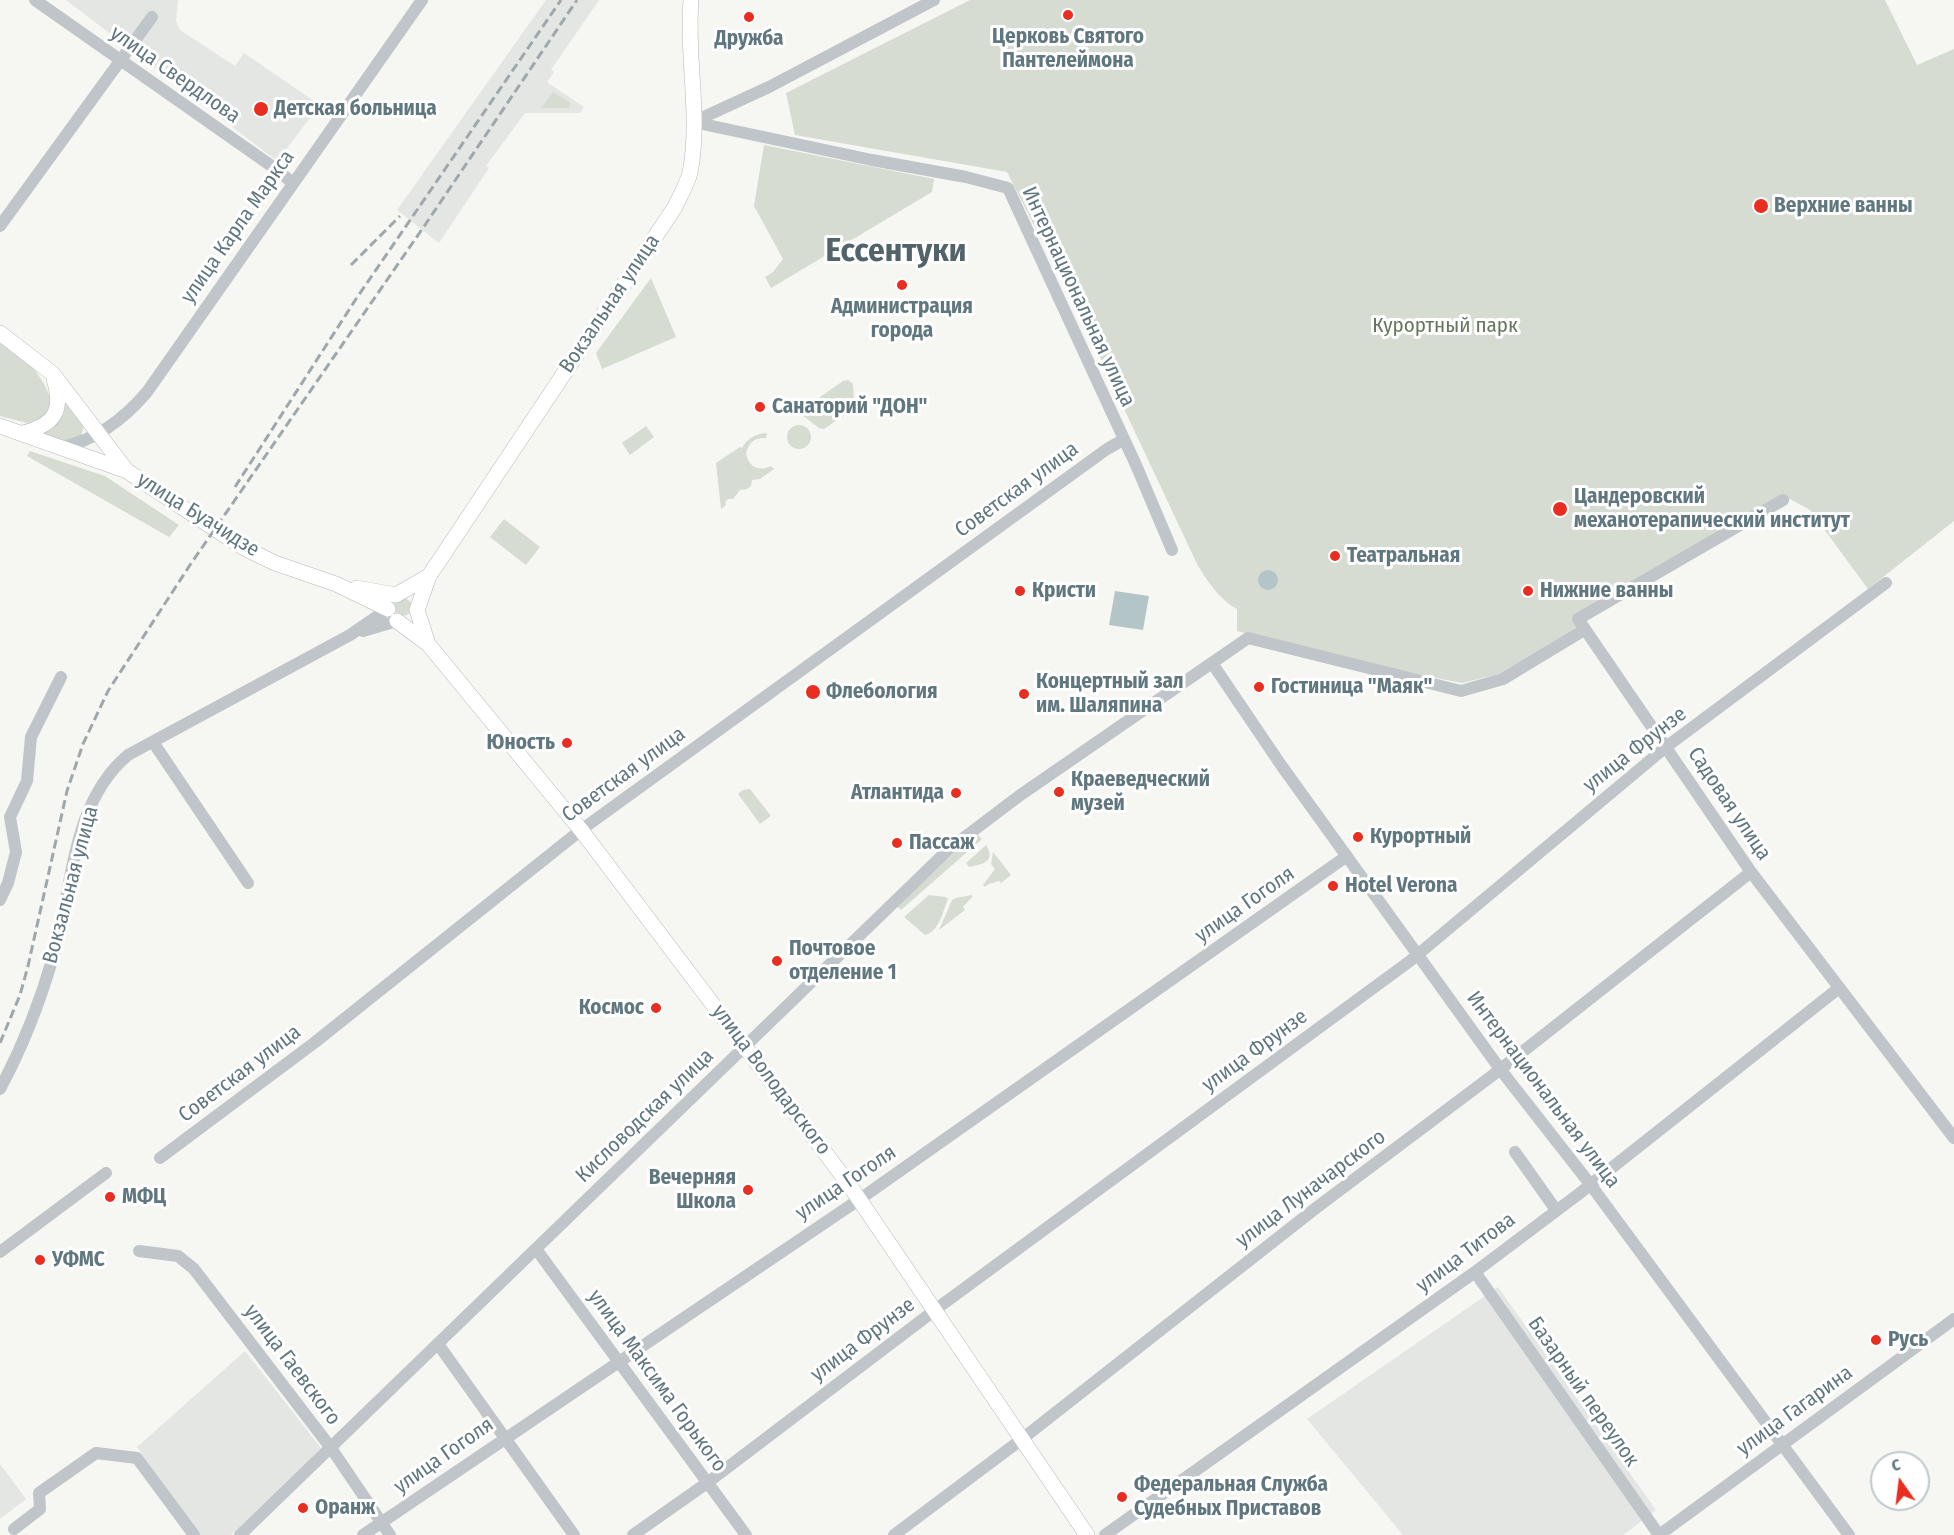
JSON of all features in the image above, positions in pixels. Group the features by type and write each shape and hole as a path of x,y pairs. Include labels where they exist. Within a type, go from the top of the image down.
{"main road":[{"name":"Вокзальная улица","path":"429,576 675,207 689,174 693,122 691,0"},
{"name":"улица Буачидзе","path":"0,333 53,374 127,471"},
{"path":"23,434 39,429 55,416 59,404 53,374"},
{"name":"улица Буачидзе","path":"0,426 127,471 244,548 275,563 336,584"},
{"path":"393,615 390,600 396,594 429,576"},
{"path":"393,615 410,620 417,610 429,576"},
{"path":"336,584 396,594 405,593 413,597 428,644"},
{"path":"336,584 393,615 428,644"},
{"name":"улица Володарского","path":"428,644 581,830 860,1199 1087,1535"}],"street":[{"name":"улица Свердлова","path":"35,0 273,167 292,183"},
{"name":"улица Карла Маркса","path":"62,447 79,444 99,434 132,409 147,392 422,0"},
{"path":"693,122 769,87 934,0"},
{"path":"0,226 152,17"},
{"name":"Интернациональная улица","path":"693,122 872,160 966,177 1008,188 1136,465 1172,550"},
{"name":"Советская улица","path":"160,1158 314,1043 581,830 1107,448 1123,440"},
{"path":"1584,630 1578,619 1783,500"},
{"name":"улица Фрунзе","path":"633,1535 707,1483 935,1310 1419,954 1666,747 1676,742 1886,583"},
{"name":"Вокзальная улица","path":"0,1089 17,1054 53,956 81,834 90,806 101,784 113,769 128,756 153,742 350,635 393,615"},
{"name":"Кисловодская улица","path":"240,1535 949,849 1024,792 1248,638 1461,691 1503,679 1584,630"},
{"name":"Садовая улица","path":"1584,630 1751,872 1954,1138"},
{"name":"Интернациональная улица","path":"1212,663 1281,765 1500,1069 1590,1184 1849,1535"},
{"path":"0,900 8,883 16,852 5,814 27,781 31,737 61,677"},
{"path":"153,742 248,883"},
{"name":"улица Гоголя","path":"363,1535 860,1199 1347,856"},
{"name":"улица Луначарского","path":"894,1535 1023,1439 1306,1215 1500,1069 1751,872"},
{"name":"улица Титова","path":"1105,1535 1475,1272 1839,988"},
{"path":"1515,1152 1556,1210"},
{"path":"0,1252 106,1173"},
{"name":"улица Максима Горького","path":"536,1249 747,1535"},
{"name":"улица Гаевского","path":"139,1251 178,1256 194,1269 331,1448 390,1535"},
{"name":"Базарный переулок","path":"1475,1272 1659,1535"},
{"name":"улица Гагарина","path":"1659,1535 1954,1319"},
{"path":"438,1344 574,1535"},
{"path":"14,1529 40,1509 39,1493 96,1453 138,1458 194,1535"}],"shaded area":[{"path":"66,0 178,0 176,21 180,30 235,66 244,53 320,105 277,161"},
{"path":"546,0 599,0 551,70 554,72 547,82 584,107 580,113 525,113 486,166 489,168 439,243 397,210"},
{"path":"1268,570 1275,573 1278,580 1275,587 1268,590 1261,587 1258,580 1261,573"},
{"path":"1115,591 1149,596 1143,630 1109,625"},
{"path":"1498,1287 1656,1510 1623,1535 1403,1535 1307,1419"},
{"path":"245,1351 321,1448 231,1535 200,1535 137,1447"},
{"path":"0,1464 26,1499 0,1519"}],"green space":[{"name":"Курортный парк","path":"970,0 1885,0 1917,65 1954,49 1954,521 1868,589 1810,510 1790,499 1636,590 1503,673 1462,683 1390,669 1237,631 1237,609 1220,596 1198,566 1088,332 1007,172 795,135 786,93"},
{"path":"553,92 571,103 569,108 541,108"},
{"path":"764,145 934,179 932,192 771,288 765,277 773,272 783,259 754,206"},
{"path":"651,278 676,337 602,369 596,353"},
{"path":"0,338 25,359 43,382 52,402 45,417 27,423 0,416"},
{"path":"848,380 853,384 854,402 847,413 824,429 819,428 802,415 803,409 843,381"},
{"path":"64,401 84,425 81,437 70,443 43,433"},
{"path":"799,425 808,428 811,437 808,446 799,449 790,446 787,437 790,428"},
{"path":"646,426 654,437 630,455 622,443"},
{"path":"767,433 766,438 753,442 748,447 746,454 749,462 755,467 771,466 774,469 760,479 752,480 751,486 740,490 733,499 728,499 725,502 726,505 721,509 716,463 740,447 742,448 752,437"},
{"path":"30,451 105,476 179,525 169,537 27,456"},
{"path":"504,519 540,547 526,565 490,537"},
{"path":"399,598 407,598 412,603 410,614 399,616 394,611 394,603"},
{"path":"750,789 771,816 760,824 738,794"},
{"path":"977,834 982,839 901,910 897,906 954,853"},
{"path":"986,845 990,855 989,859 969,867 966,863"},
{"path":"993,852 1011,875 1001,883 999,881 985,887 983,885 995,869 991,864"},
{"path":"929,895 948,899 934,930 925,935 904,917"},
{"path":"973,896 963,907 965,910 939,930 952,900"}],"railway":[{"path":"235,487 356,299 561,0"},
{"path":"0,1043 20,995 28,966 67,791 83,744 108,691 190,565 577,0"},
{"path":"351,265 400,216"}],"place":[{"name":"Церковь Святого Пантелеймона","path":"1068,15"},
{"name":"Дружба","path":"749,17"},
{"name":"Детская больница","path":"261,109"},
{"name":"Верхние ванны","path":"1761,206"},
{"name":"Администрация города","path":"902,285"},
{"name":"Санаторий \"ДОН\"","path":"760,407"},
{"name":"Цандеровский механотерапический институт","path":"1560,509"},
{"name":"Театральная","path":"1335,556"},
{"name":"Кристи","path":"1020,591"},
{"name":"Нижние ванны","path":"1528,591"},
{"name":"Гостиница \"Маяк\"","path":"1259,687"},
{"name":"Флебология","path":"813,692"},
{"name":"Концертный зал им. Шаляпина","path":"1024,694"},
{"name":"Юность","path":"567,743"},
{"name":"Краеведческий музей","path":"1059,792"},
{"name":"Атлантида","path":"956,793"},
{"name":"Курортный","path":"1358,837"},
{"name":"Пассаж","path":"897,843"},
{"name":"Hotel Verona","path":"1333,886"},
{"name":"Почтовое отделение 1","path":"777,961"},
{"name":"Космос","path":"656,1008"},
{"name":"Вечерняя Школа","path":"748,1190"},
{"name":"МФЦ","path":"110,1197"},
{"name":"УФМС","path":"40,1260"},
{"name":"Русь","path":"1876,1340"},
{"name":"Федеральная Служба Судебных Приставов","path":"1122,1497"},
{"name":"Оранж","path":"303,1508"}],"district":[{"name":"Ессентуки","path":"896,252"}]}
